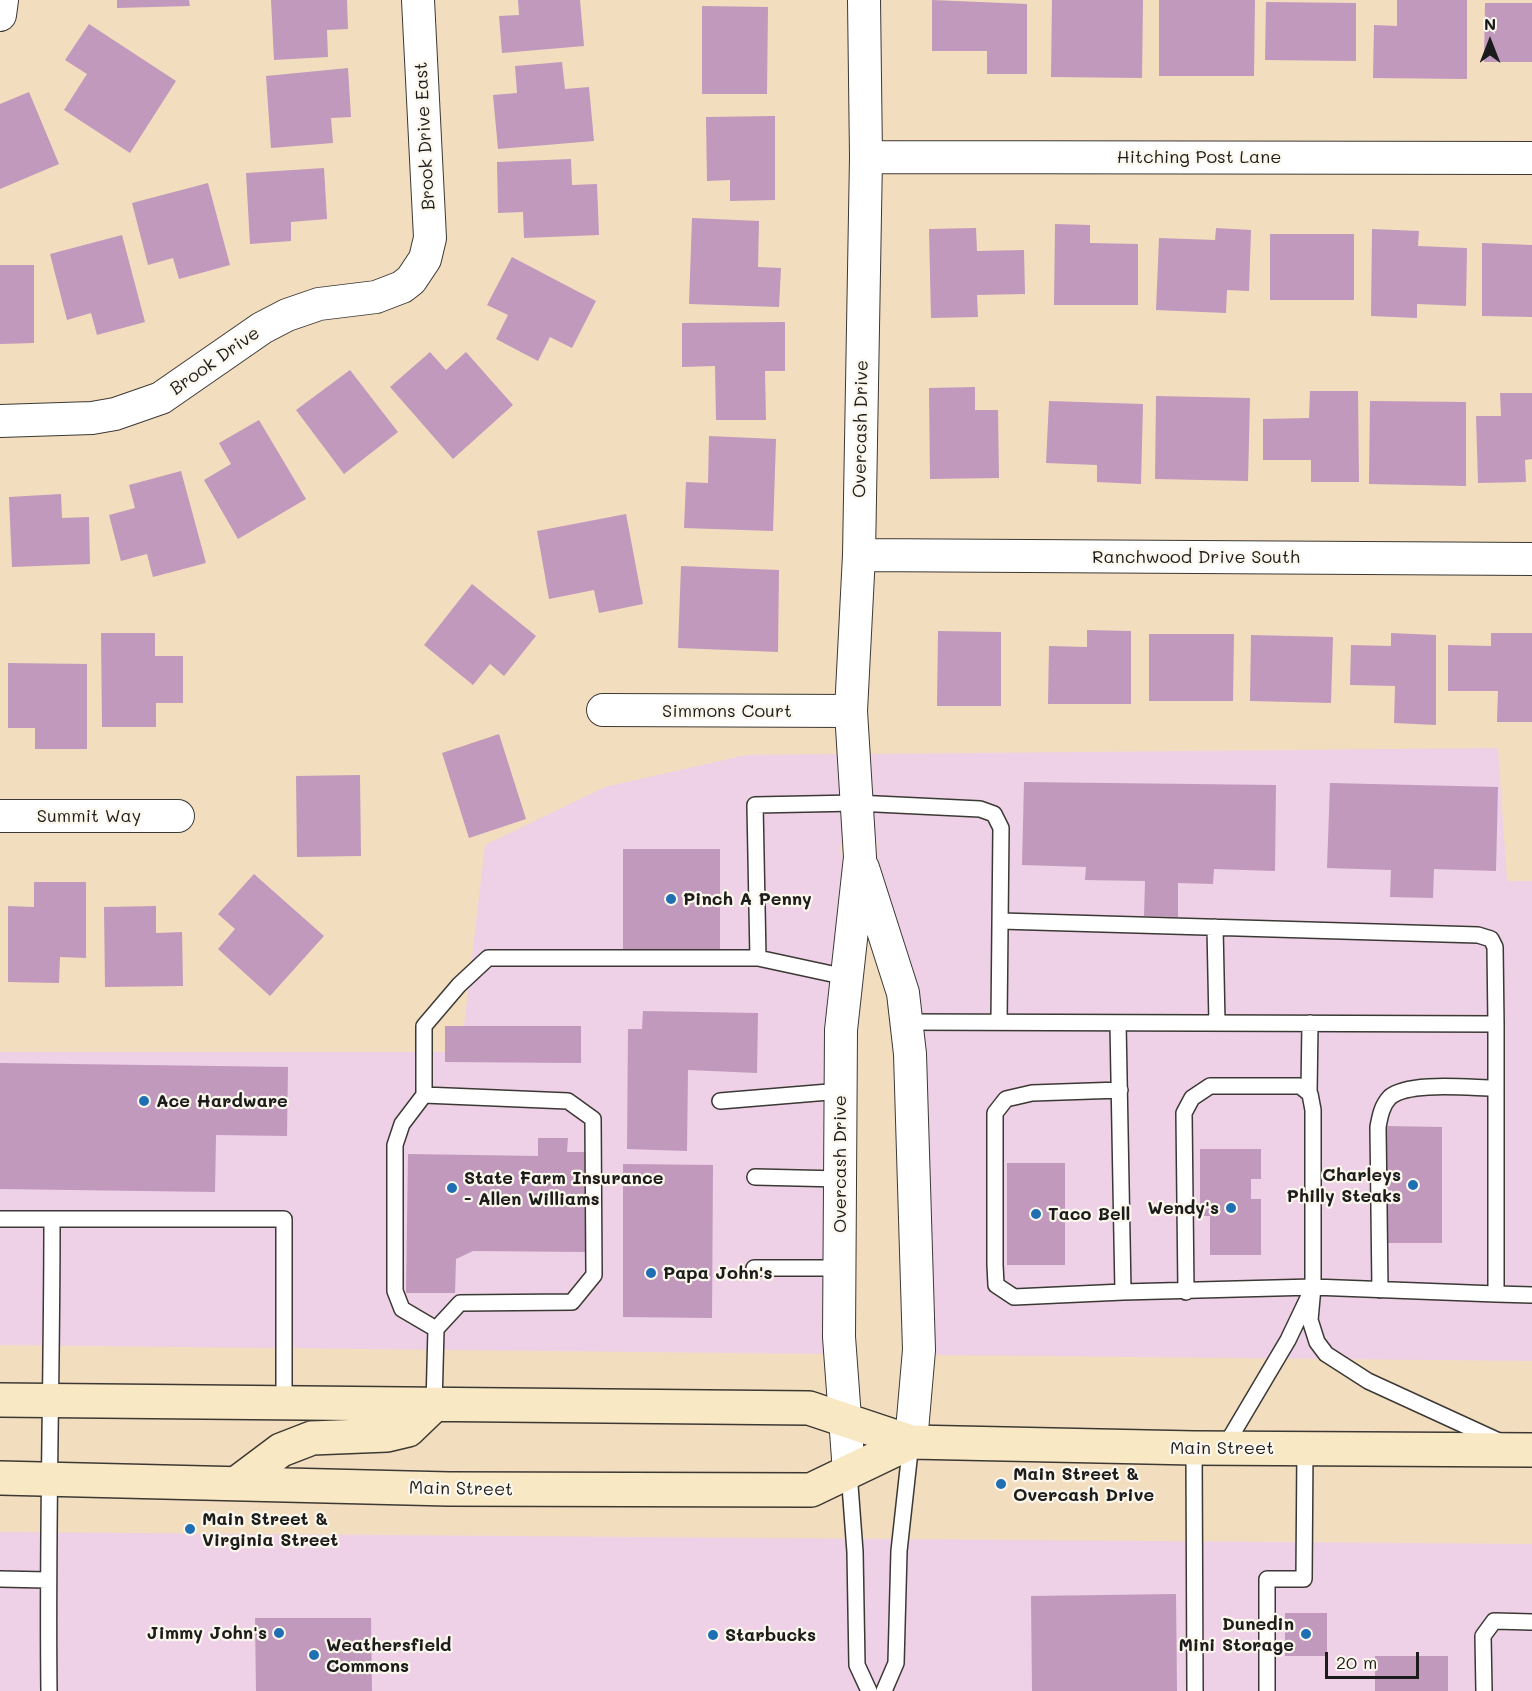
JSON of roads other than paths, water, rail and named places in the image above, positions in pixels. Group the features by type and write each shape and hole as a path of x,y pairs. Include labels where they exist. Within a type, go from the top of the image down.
{"main road":[{"name":"Main Street","path":"0,1400 809,1408 911,1442 1209,1448 1525,1450"},
{"path":"237,1483 280,1450 312,1438 387,1435 408,1430 434,1405"},
{"name":"Main Street","path":"0,1478 449,1489 811,1490 911,1442"}],"street":[{"name":"Brook Drive East","path":"418,0 430,238 429,249 419,269"},
{"name":"Overcash Drive","path":"849,1472 839,1337 841,1030 860,857 851,711 859,555 866,156 864,0"},
{"name":"Hitching Post Lane","path":"866,156 1532,158"},
{"name":"Brook Drive","path":"0,421 92,418 114,414 161,398 262,328 287,315 320,304 376,297 391,292 411,280 419,269"},
{"name":"Ranchwood Drive South","path":"859,555 1532,559"},
{"name":"Simmons Court","path":"603,710 851,711"},
{"name":"Summit Way","path":"0,816 178,816"},
{"name":"Overcash Drive","path":"860,857 903,993 910,1054 919,1350 911,1442"}],"lane":[{"path":"758,958 755,805 856,803 980,809 994,814 1001,828 999,1022"},
{"path":"1001,921 1478,934 1491,939 1495,947 1496,1294"},
{"path":"1215,927 1217,1023"},
{"path":"436,1329 402,1309 396,1291 394,1145 402,1124 424,1095 424,1026 459,985 488,957 758,958 846,977"},
{"path":"906,1022 1496,1024"},
{"path":"1118,1023 1124,1292"},
{"path":"1310,1023 1309,1093 1313,1110 1313,1287 1310,1320 1312,1331 1326,1354 1368,1381 1525,1450"},
{"path":"1186,1292 1184,1113 1192,1098 1210,1086 1292,1084 1300,1086 1309,1093"},
{"path":"1380,1290 1378,1127 1385,1103 1391,1096 1412,1088 1496,1088"},
{"path":"1120,1090 1032,1093 1006,1099 996,1113 994,1265 996,1285 1014,1297 1313,1287 1532,1295"},
{"path":"720,1101 841,1091"},
{"path":"424,1095 568,1101 593,1119 594,1275 572,1302 460,1303 436,1329 434,1405"},
{"path":"755,1178 840,1179"},
{"path":"0,1219 284,1219 284,1404"},
{"path":"49,1691 47,1580 48,1478 52,1401 52,1219"},
{"path":"754,1268 839,1268"},
{"path":"1196,1691 1209,1448 1288,1341 1313,1287"},
{"path":"884,1691 896,1663 899,1551 911,1442"},
{"path":"1267,1691 1267,1579 1304,1579 1305,1448"},
{"path":"849,1472 855,1552 857,1665 869,1691"},
{"path":"0,1579 47,1580"},
{"path":"1484,1691 1483,1636 1494,1621 1532,1622"}],"place":[{"name":"Pinch A Penny","path":"671,899"},
{"name":"Ace Hardware","path":"144,1101"},
{"name":"Charleys Philly Steaks","path":"1413,1185"},
{"name":"State Farm Insurance - Allen Williams","path":"452,1188"},
{"name":"Wendy's","path":"1231,1208"},
{"name":"Taco Bell","path":"1036,1214"},
{"name":"Papa John's","path":"651,1273"},
{"name":"Main Street & Overcash Drive","path":"1001,1484"},
{"name":"Main Street & Virginia Street","path":"190,1529"},
{"name":"Jimmy John's","path":"279,1633"},
{"name":"Dunedin Mini Storage","path":"1306,1634"},
{"name":"Starbucks","path":"713,1635"},
{"name":"Weathersfield Commons","path":"314,1655"}]}
